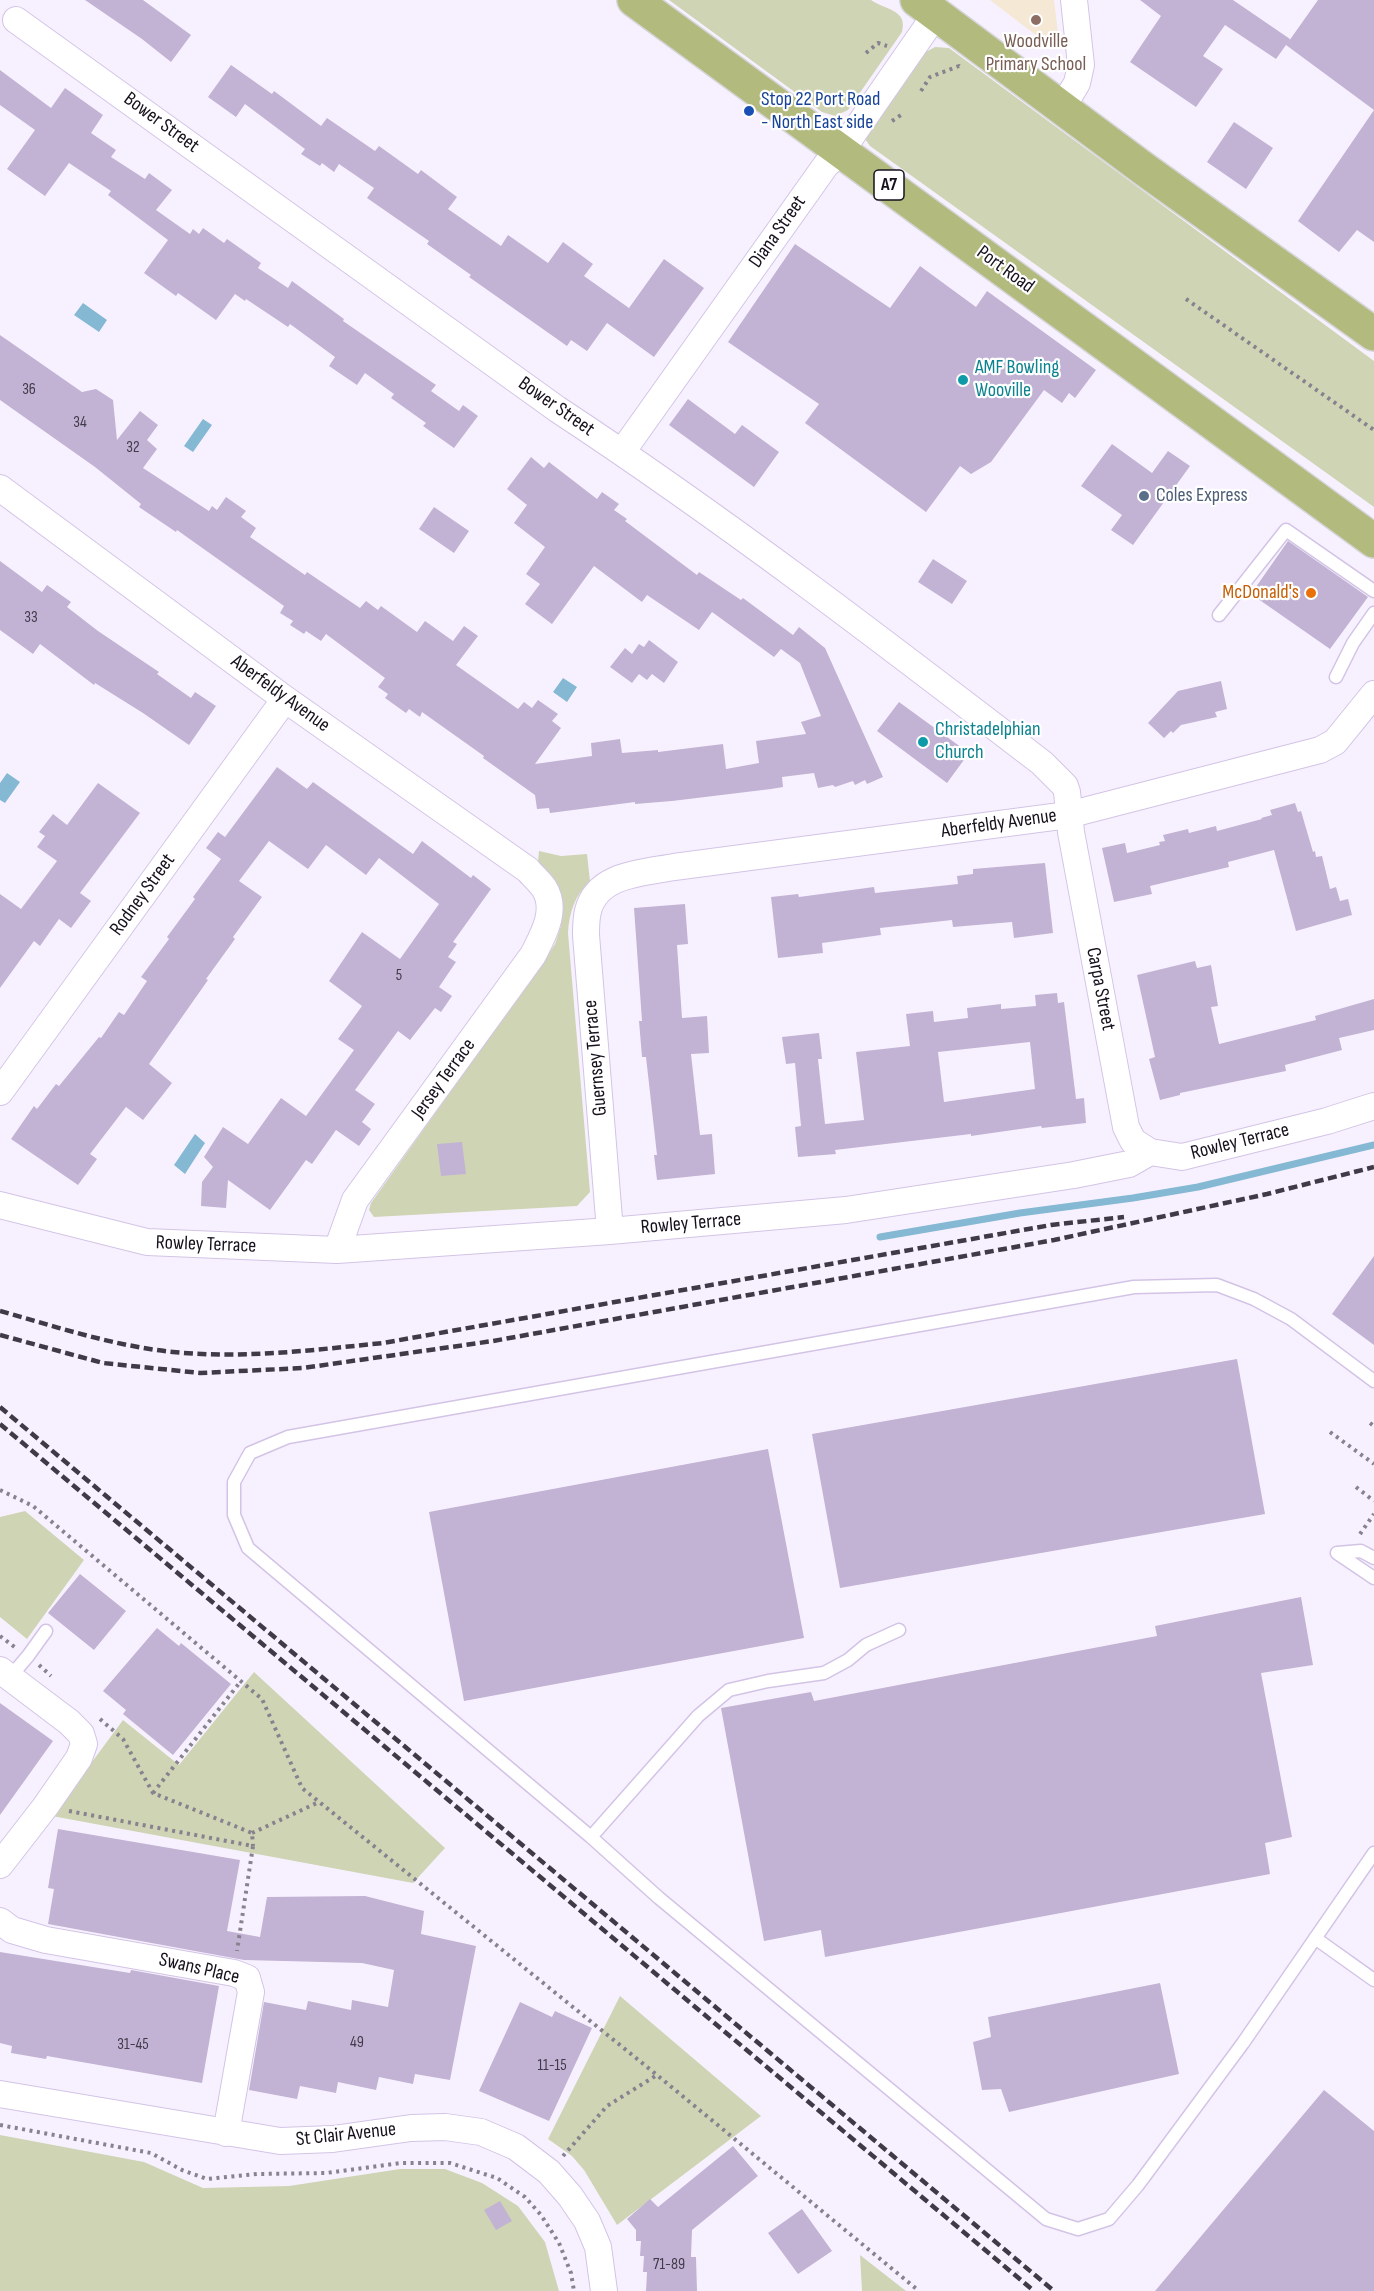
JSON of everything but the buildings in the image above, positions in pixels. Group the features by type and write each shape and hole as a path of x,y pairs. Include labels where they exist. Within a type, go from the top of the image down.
{"highway":[{"name":"Port Road","path":"634,0 1374,541"},
{"path":"927,7 1062,108 1374,334"}],"street":[{"path":"1062,108 1077,83 1081,65 1074,0"},
{"name":"Diana Street","path":"622,452 826,165 841,151 927,7"},
{"name":"Bower Street","path":"5,13 557,409 622,452 866,627 1042,763 1065,786 1068,814"},
{"name":"Aberfeldy Avenue","path":"0,488 285,699 528,870 545,890 549,907"},
{"name":"Aberfeldy Avenue","path":"600,888 620,877 674,867 1068,814 1320,750 1335,742 1373,690"},
{"name":"Rodney Street","path":"0,1092 285,699"},
{"name":"Carpa Street","path":"1068,814 1126,1126 1133,1141 1150,1152"},
{"name":"Guernsey Terrace","path":"600,888 588,911 586,935 610,1231"},
{"name":"Jersey Terrace","path":"337,1250 355,1200 533,955 548,925 549,907"},
{"name":"Rowley Terrace","path":"0,1205 147,1242 337,1250 610,1231 846,1210 1074,1175 1129,1164 1150,1152 1182,1157 1327,1121 1374,1106"},
{"path":"0,1865 45,1807 83,1751 83,1738 77,1729 5,1674"},
{"name":"Swans Place","path":"0,1921 12,1930 46,1940 234,1973 247,1978 251,1992 226,2133"},
{"name":"St Clair Avenue","path":"0,2094 280,2141 333,2139 411,2128 445,2127 481,2132 516,2147 549,2172 570,2196 586,2221 598,2247 604,2291"}],"lane":[{"path":"1219,615 1286,530 1374,591"},
{"path":"1336,677 1353,643 1374,613"},
{"path":"1374,1381 1291,1319 1254,1299 1217,1285 1134,1287 288,1437 250,1453 234,1482 234,1515 248,1548 591,1837 668,1905 1046,2219 1078,2229 1109,2219 1138,2186 1243,2043 1374,1853"},
{"path":"1374,1558 1361,1551 1337,1552 1374,1578"},
{"path":"5,1674 28,1656 46,1630"},
{"path":"591,1837 698,1716 729,1690 824,1672 848,1660 866,1645 899,1630"},
{"path":"1315,1938 1374,1980"}],"path":[{"path":"866,54 878,43 884,43 891,48"},
{"path":"921,91 930,77 958,66 965,71"},
{"path":"1186,299 1374,430"},
{"path":"1330,1432 1374,1464"},
{"path":"1356,1488 1374,1501"},
{"path":"0,1490 33,1506 262,1699 302,1788 657,2075 918,2291"},
{"path":"1356,1539 1374,1514"},
{"path":"0,1636 52,1677"},
{"path":"153,1793 241,1682"},
{"path":"92,1712 123,1739 153,1793 252,1833 319,1802"},
{"path":"45,1807 253,1846"},
{"path":"234,1973 253,1846 252,1833"},
{"path":"549,2172 607,2106 657,2075"},
{"path":"0,2125 151,2153 182,2170 207,2179 257,2174 326,2173 401,2163 450,2163 497,2178 525,2197 541,2215 559,2243 572,2273 574,2291"}],"shaded area":[{"name":"Woodville Primary School","path":"990,0 1054,0 1059,41 1050,46"}],"green space":[{"path":"669,0 871,0 899,14 903,24 902,32 848,110 835,116 822,112"},
{"path":"935,47 949,48 1374,361 1374,507 870,146 865,139 867,132 924,53"},
{"path":"539,851 561,856 587,854 590,881 580,892 574,905 568,933 590,1192 577,1206 374,1217 369,1210 371,1203 555,944 561,926 560,901 538,862"},
{"path":"25,1511 84,1560 27,1639 0,1617 0,1517"},
{"path":"254,1672 445,1848 413,1883 52,1816 123,1720 179,1765"},
{"path":"620,1996 761,2116 617,2225 584,2170 572,2156 548,2139"},
{"path":"0,2135 144,2162 203,2188 289,2186 400,2169 445,2169 482,2183 518,2206 545,2242 559,2291 0,2291"},
{"path":"860,2255 906,2291 862,2291"}],"water":[{"path":"83,303 107,320 99,332 74,315"},
{"path":"203,419 212,425 193,452 184,446"},
{"path":"563,678 577,687 567,702 553,692"},
{"path":"7,773 20,782 5,803 0,800 0,783"},
{"path":"195,1134 205,1143 185,1174 174,1165"}],"waterway":[{"path":"880,1237 1020,1213 1198,1187 1374,1145"}],"railway":[{"path":"0,1335 103,1363 200,1373 303,1368 493,1341 1054,1240 1267,1194 1374,1167"},
{"path":"0,1311 86,1335 173,1352 226,1355 305,1351 383,1343 1051,1225 1124,1217"},
{"path":"0,1407 1054,2291"},
{"path":"0,1424 1034,2291"}],"place":[{"name":"Woodville Primary School","path":"1036,20"},
{"name":"Stop 22 Port Road - North East side","path":"749,111"},
{"name":"AMF Bowling Wooville","path":"963,380"},
{"name":"Coles Express","path":"1144,496"},
{"name":"McDonald's","path":"1311,593"},
{"name":"Christadelphian Church","path":"923,742"}]}
